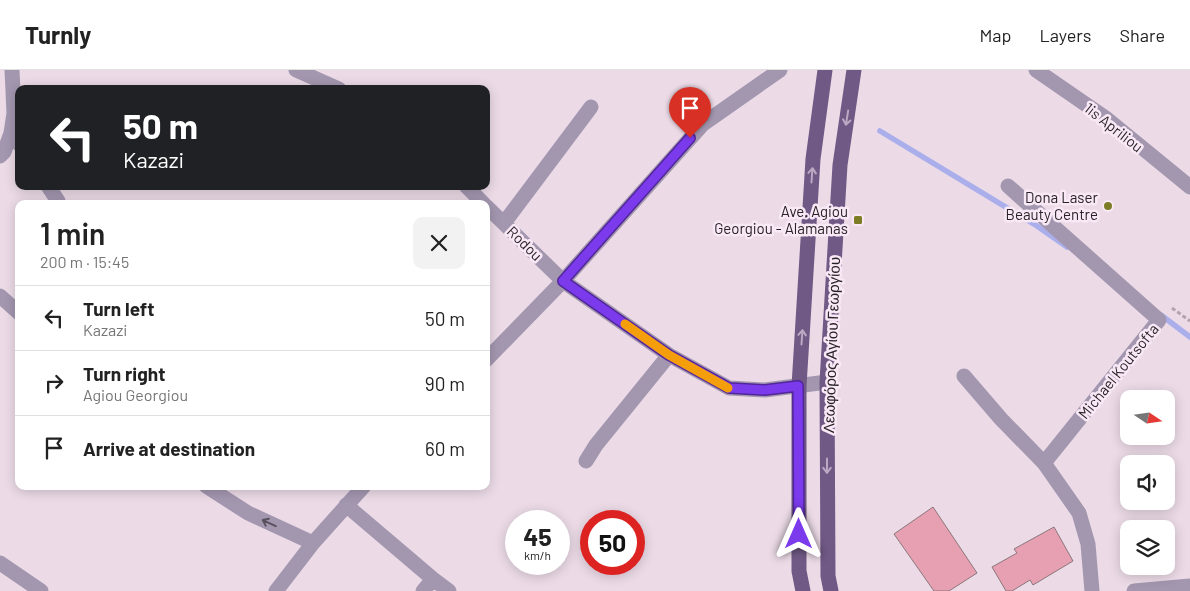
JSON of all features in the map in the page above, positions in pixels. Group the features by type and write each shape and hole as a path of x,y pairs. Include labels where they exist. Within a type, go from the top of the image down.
{"main road":[{"name":"Λεωφόρος Αγίου Γεωργίου","path":"803,591 799,571 798,386 813,158 825,70"},
{"name":"Λεωφόρος Αγίου Γεωργίου","path":"831,591 828,576 827,382 840,165 854,70"}],"street":[{"path":"0,156 15,138 12,70"},
{"path":"296,70 330,85"},
{"path":"490,356 563,281 703,124 780,70"},
{"name":"1is Apriliou","path":"1036,70 1107,119 1190,187"},
{"path":"504,223 590,106"},
{"name":"Michael Koutsofta","path":"1008,186 1159,320 1044,463"},
{"name":"Rodou","path":"470,190 480,200"},
{"name":"Rodou","path":"490,210 563,281 669,355 729,388 765,390 827,382"},
{"path":"0,296 15,309"},
{"path":"586,461 596,445 669,355"},
{"path":"964,376 1001,419 1044,463 1079,513 1088,544 1092,591"},
{"path":"212,490 248,513 313,543"},
{"path":"276,591 313,543 360,490"},
{"path":"346,505 449,591"},
{"path":"0,563 41,591"},
{"path":"423,591 433,579"},
{"path":"1134,591 1190,586"}],"building":[{"path":"933,507 977,573 949,591 934,591 894,534"},
{"path":"1054,527 1073,561 1033,585 1030,580 1012,591 1006,591 992,567 1017,553 1014,549"}],"waterway":[{"path":"880,131 1037,226 1067,247"},
{"path":"1161,315 1190,337"}],"slow traffic":[{"path":"625,324 669,355 728,388"}],"place":[{"name":"Dona Laser Beauty Centre","path":"1108,206"},
{"name":"Ave. Agiou Georgiou - Alamanas","path":"858,220"}],"route":[{"path":"690,138 563,281 669,355 729,388 765,390 798,386 799,534"}]}
